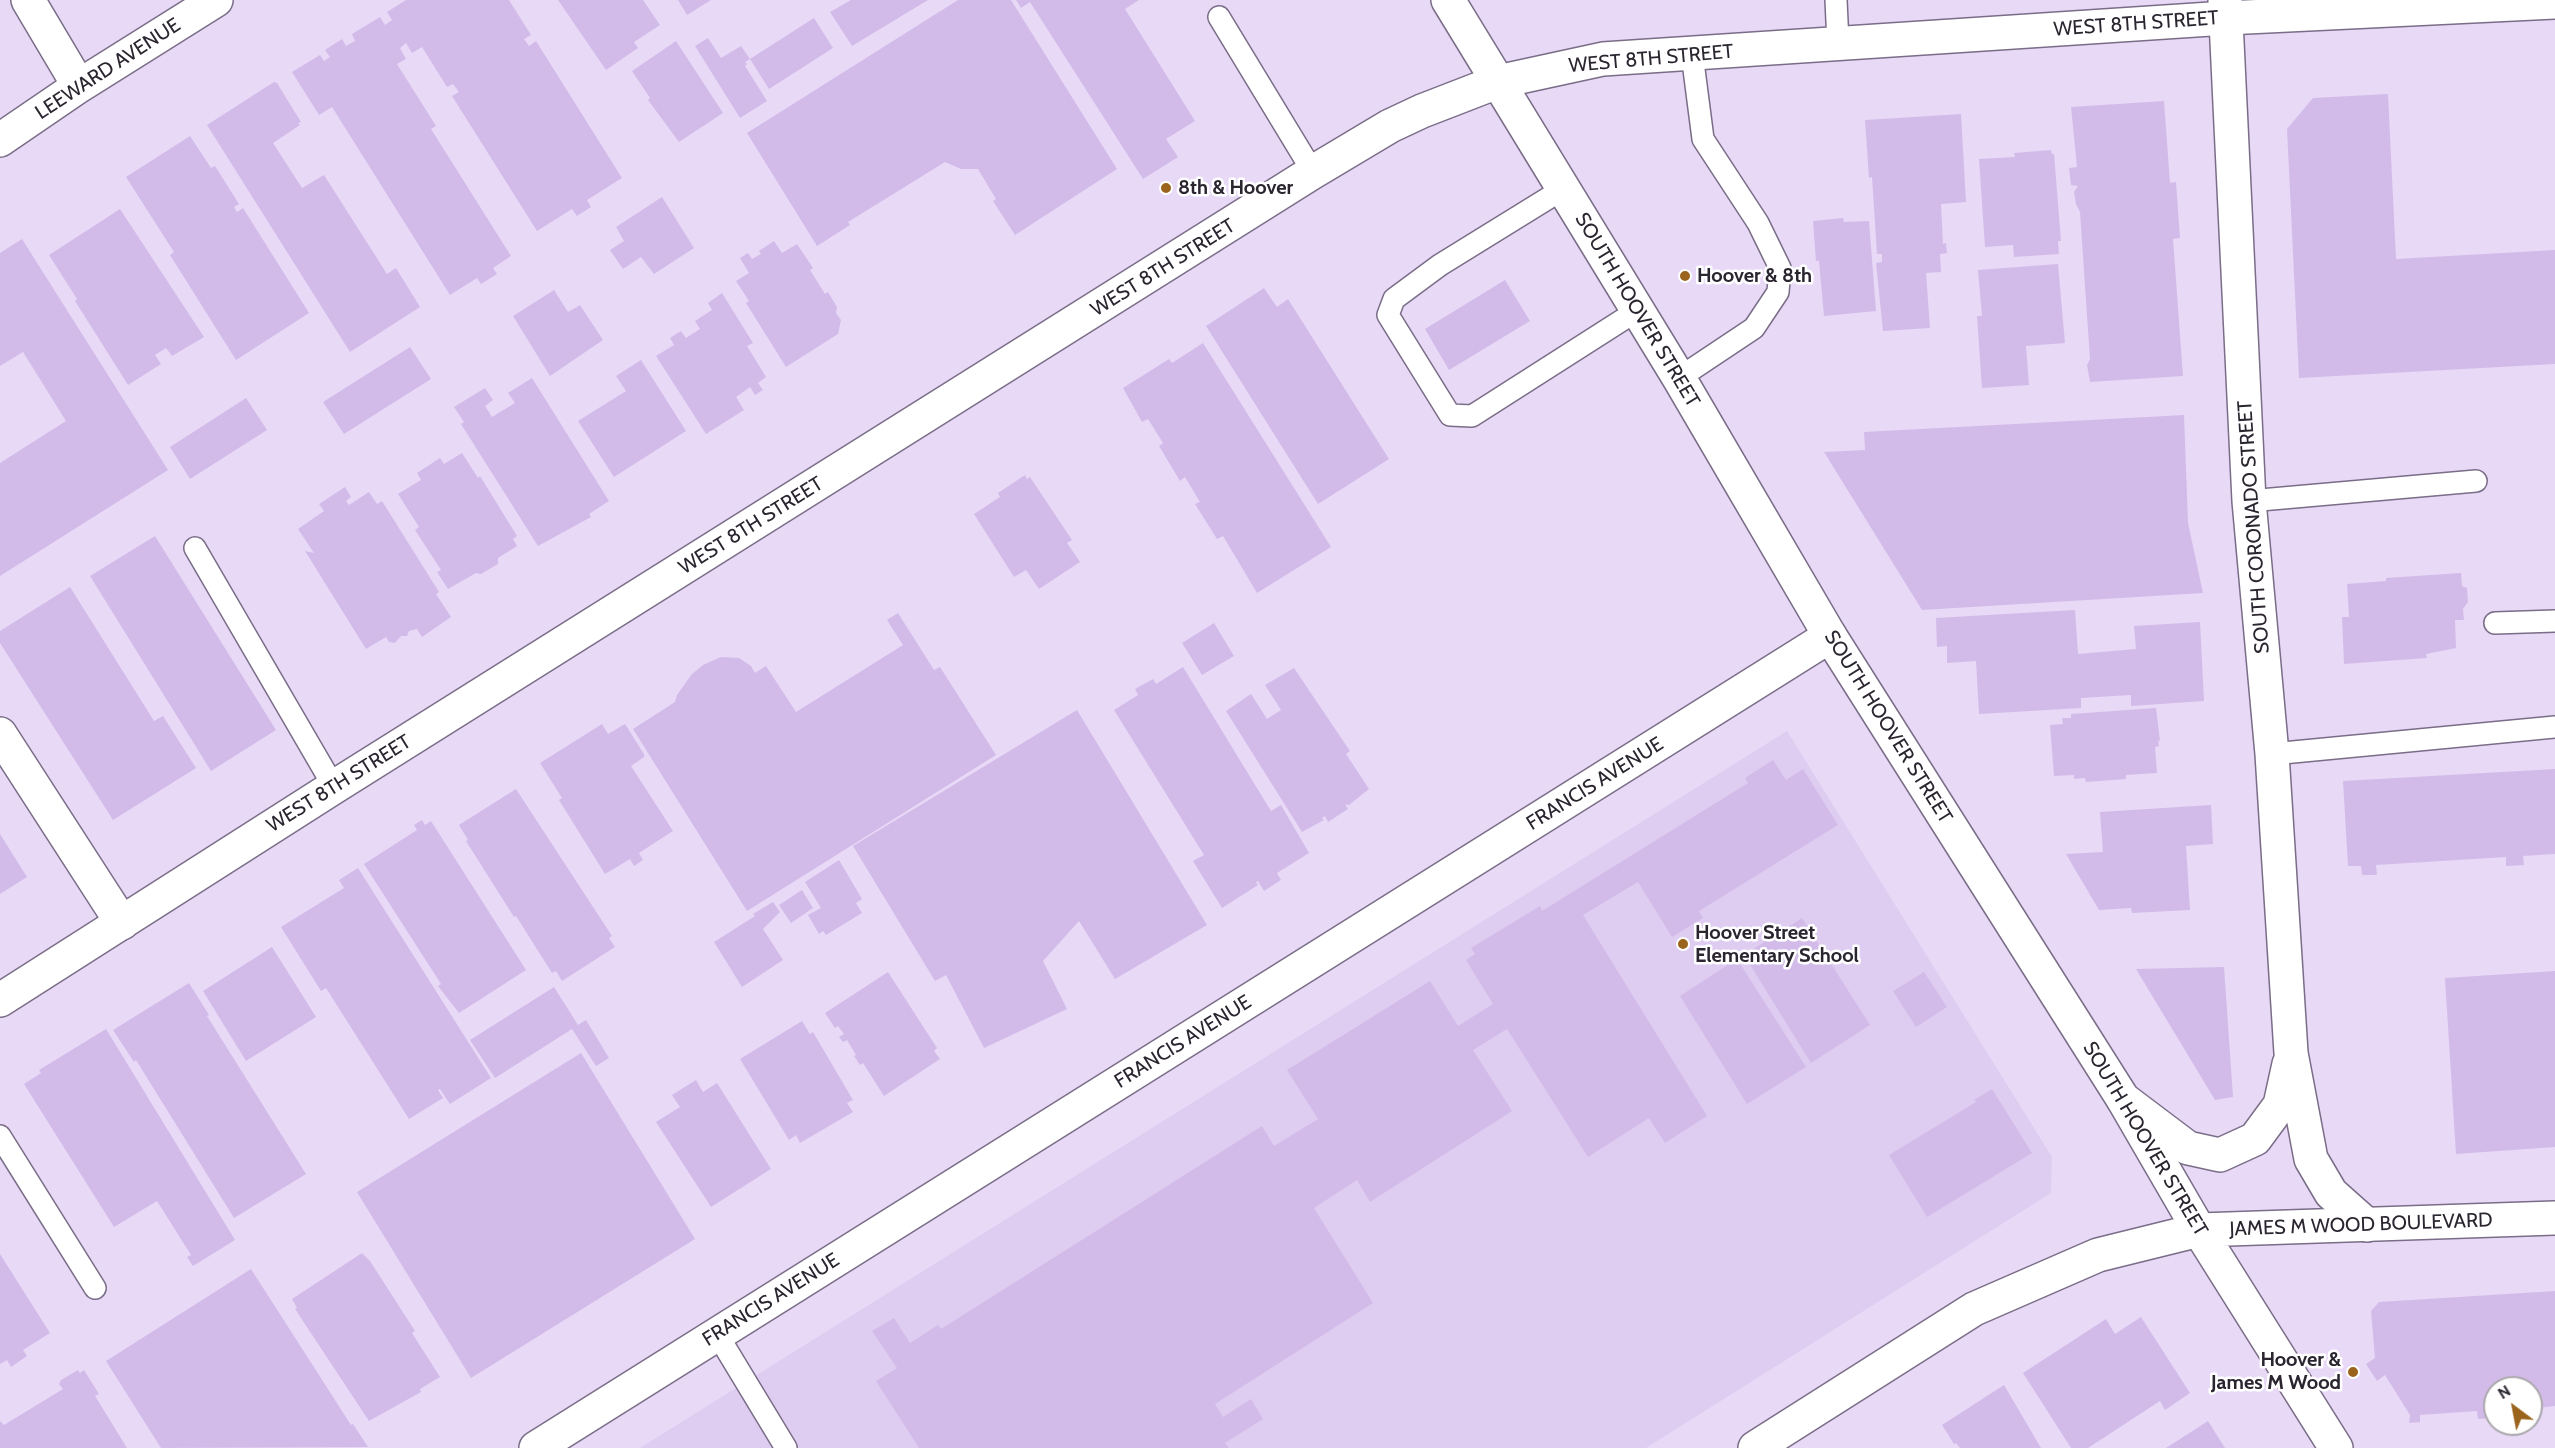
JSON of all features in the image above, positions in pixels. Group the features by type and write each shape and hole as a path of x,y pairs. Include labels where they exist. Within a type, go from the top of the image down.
{"main road":[{"path":"28,0 79,86"},
{"name":"LEEWARD AVENUE","path":"0,140 79,86 216,0"},
{"name":"SOUTH HOOVER STREET","path":"1450,2 1679,378 1830,636 2123,1099 2199,1230 2337,1448"},
{"name":"WEST 8TH STREET","path":"0,1000 334,787 1313,172 1390,126 1497,82 1603,59 1838,43 2226,9 2555,2"},
{"name":"SOUTH CORONADO STREET","path":"2226,9 2249,501 2272,754 2291,1053 2311,1159 2331,1193 2367,1225"},
{"name":"FRANCIS AVENUE","path":"536,1448 1830,636"},
{"path":"0,734 122,923"},
{"name":"SOUTH CORONADO STREET","path":"2123,1099 2188,1148 2220,1155 2255,1139 2280,1105 2291,1053"},
{"name":"JAMES M WOOD BOULEVARD","path":"1755,1448 1974,1309 2098,1255 2199,1230 2555,1218"}],"lane":[{"path":"1836,0 1838,43"},
{"path":"1219,17 1313,172"},
{"path":"1679,378 1754,328 1778,292 1780,268 1758,223 1703,139 1692,54"},
{"path":"1563,189 1440,265 1394,298 1388,315 1438,396 1450,415 1472,416 1638,310"},
{"path":"2249,501 2476,481"},
{"path":"195,548 334,787"},
{"path":"2495,623 2555,621"},
{"path":"2272,754 2555,728"},
{"path":"0,1136 95,1288"},
{"path":"717,1334 786,1448"}],"shaded area":[{"name":"Hoover Street Elementary School","path":"1787,731 2052,1157 2051,1193 1646,1448 640,1448"}],"building":[{"path":"406,0 509,0 531,35 524,39 529,46 536,41 622,178 587,200 591,207 577,216 572,209 537,231 452,96 459,92 453,84 447,87 422,47 412,53 406,43 400,48 406,59 397,64 436,126 431,129 511,256 493,268 497,274 481,284 477,278 450,295 332,107 319,115 292,72 320,55 324,61 330,57 325,50 342,39 346,46 355,41 352,34 380,17 385,25 392,20 387,12"},
{"path":"558,0 643,0 660,25 634,42 638,48 606,70"},
{"path":"678,0 711,0 687,15"},
{"path":"851,0 928,0 852,46 830,12"},
{"path":"958,0 1011,0 1117,169 1015,235 993,201 996,199 978,169 961,169 945,162 848,222 850,225 817,246 747,133"},
{"path":"1016,0 1139,0 1125,9 1195,121 1166,139 1178,157 1143,179 1030,2 1021,8"},
{"path":"814,18 833,48 769,89 750,59"},
{"path":"708,38 721,58 741,46 750,59 745,62 747,64 745,66 767,101 740,118 695,46"},
{"path":"676,41 723,113 679,142 648,100 650,98 632,71"},
{"path":"274,82 277,83 301,122 298,123 300,125 273,143 302,188 324,175 387,274 396,268 420,307 350,352 207,125"},
{"path":"2388,94 2396,259 2555,250 2555,364 2299,378 2287,129 2313,98"},
{"path":"2164,101 2170,183 2176,182 2180,238 2173,239 2183,376 2090,382 2087,365 2090,359 2080,212 2074,192 2078,186 2071,185 2069,168 2077,167 2071,107"},
{"path":"1961,114 1966,202 1941,204 1943,244 1946,243 1947,253 1940,254 1941,272 1926,273 1930,328 1883,331 1876,263 1882,262 1882,254 1877,254 1872,177 1869,178 1865,120"},
{"path":"190,136 211,168 215,166 239,204 234,207 237,212 243,208 309,313 236,360 170,255 174,252 126,177"},
{"path":"2051,150 2054,154 2061,241 2058,241 2059,254 2014,257 2013,245 1985,247 1979,159 2015,157 2014,153"},
{"path":"662,197 694,248 654,274 641,257 623,269 610,250 624,241 616,227"},
{"path":"120,209 204,337 172,356 166,348 155,355 161,364 128,385 49,255"},
{"path":"1843,218 1844,222 1869,221 1876,311 1824,316 1813,221"},
{"path":"22,239 168,470 0,576 0,463 66,421 23,352 0,366 0,253"},
{"path":"774,241 782,253 797,244 813,268 810,270 825,294 828,292 837,307 836,313 841,320 838,334 786,367 746,303 749,301 736,281 749,273 740,258 748,253 752,259 761,254 759,251"},
{"path":"2058,264 2065,343 2026,346 2029,385 1982,388 1977,316 1982,316 1978,270"},
{"path":"1505,280 1530,321 1449,370 1425,329"},
{"path":"1264,288 1277,307 1288,299 1389,459 1318,504 1206,326"},
{"path":"554,290 568,312 580,305 603,340 550,376 513,316"},
{"path":"722,293 753,343 747,346 766,377 758,383 763,390 755,395 750,387 736,397 744,410 706,434 656,356 674,345 670,338 681,331 686,338 700,329 695,321 712,310 708,303"},
{"path":"1203,343 1331,547 1257,593 1223,536 1217,539 1195,504 1200,502 1185,477 1180,481 1159,446 1163,443 1148,419 1142,422 1123,388 1169,359 1172,363"},
{"path":"410,347 431,379 344,434 323,402"},
{"path":"641,360 686,431 614,477 578,421 626,391 616,376"},
{"path":"532,378 609,501 589,514 591,517 538,546 461,424 464,422 454,407 485,388 493,400 485,406 492,417 515,403 508,393"},
{"path":"246,398 267,430 190,479 170,447"},
{"path":"2184,415 2188,523 2203,593 1922,610 1824,452 1865,450 1864,432"},
{"path":"462,453 478,478 480,476 517,536 513,539 517,546 498,558 498,564 448,589 437,572 441,570 415,530 419,527 398,494 421,480 417,473 440,458 444,464"},
{"path":"1025,475 1027,479 1030,477 1072,540 1067,543 1080,562 1039,589 1026,570 1014,577 974,514 1000,497 998,493"},
{"path":"345,487 351,497 346,501 349,505 369,492 377,504 382,501 439,592 436,594 451,617 422,637 417,629 409,631 407,636 401,636 395,643 389,642 386,637 366,649 305,551 314,553 298,529 324,511 319,504"},
{"path":"155,536 276,730 211,771 90,576"},
{"path":"2461,573 2462,586 2467,588 2468,602 2463,609 2464,620 2455,620 2456,648 2426,654 2427,658 2344,664 2342,617 2349,617 2347,584 2386,581 2386,578"},
{"path":"70,587 154,721 163,716 196,768 113,820 0,643 0,631"},
{"path":"2075,610 2078,654 2136,649 2134,626 2200,622 2204,701 2131,706 2131,695 2081,698 2081,708 1979,714 1976,661 1947,663 1947,646 1937,647 1936,618"},
{"path":"898,613 934,670 940,667 996,755 747,911 633,729 675,702 677,695 692,674 703,665 721,657 739,658 751,666 755,673 766,666 796,712 903,645 887,620"},
{"path":"1214,623 1234,656 1202,675 1182,643"},
{"path":"1183,667 1271,811 1281,805 1309,853 1277,873 1281,880 1264,891 1258,881 1256,882 1258,885 1222,908 1193,861 1204,855 1114,710 1138,695 1135,689 1153,679 1156,684"},
{"path":"1294,668 1350,751 1346,754 1369,789 1349,805 1345,804 1348,809 1328,822 1325,816 1322,818 1324,820 1302,832 1226,711 1251,694 1267,719 1281,710 1265,685"},
{"path":"2156,708 2160,741 2158,740 2159,746 2155,747 2157,773 2126,775 2126,779 2086,782 2085,778 2074,779 2074,775 2054,776 2050,725 2063,724 2062,718 2071,718 2071,714"},
{"path":"1077,710 1207,925 1115,979 1079,921 1043,961 1067,1009 984,1048 946,975 935,981 853,846"},
{"path":"602,724 608,734 625,724 644,754 644,757 631,766 673,831 639,853 643,860 634,866 630,859 605,874 559,800 562,798 540,763"},
{"path":"1773,760 1786,780 1803,769 1838,825 1699,911 1703,918 1672,937 1638,882 1583,915 1707,1116 1665,1143 1649,1118 1588,1157 1507,1029 1473,1050 1512,1111 1370,1202 1357,1180 1314,1208 1373,1303 1215,1404 1223,1417 1251,1399 1263,1419 1225,1443 1229,1448 919,1448 876,1381 897,1368 872,1331 894,1318 910,1343 938,1325 941,1329 1262,1126 1274,1146 1318,1119 1287,1070 1430,981 1458,1026 1493,1004 1466,960 1475,954 1471,948 1540,906 1542,911 1748,783 1745,778"},
{"path":"2555,769 2555,854 2523,856 2524,865 2506,866 2506,857 2376,865 2377,875 2362,875 2361,866 2348,866 2343,781"},
{"path":"516,789 612,936 609,938 615,947 562,981 556,971 552,973 516,916 514,917 466,841 468,840 459,825"},
{"path":"2211,805 2213,844 2186,846 2190,910 2132,913 2131,908 2099,910 2066,854 2103,852 2100,812"},
{"path":"422,820 425,825 431,821 526,970 459,1013 438,986 441,984 364,864 417,830 414,825"},
{"path":"0,834 27,877 0,894"},
{"path":"839,860 862,899 856,903 862,913 826,935 823,931 819,934 808,915 821,908 805,882"},
{"path":"358,868 491,1078 450,1104 440,1089 438,1090 443,1098 409,1119 326,988 321,991 281,927 344,888 339,880"},
{"path":"802,890 813,908 791,923 779,905"},
{"path":"773,902 780,912 763,929 783,960 742,987 714,942"},
{"path":"1802,918 1870,1025 1811,1063 1744,955"},
{"path":"272,947 316,1017 246,1061 203,991"},
{"path":"1737,959 1806,1067 1747,1104 1680,996"},
{"path":"2224,967 2233,1097 2215,1100 2136,969"},
{"path":"2555,971 2555,1147 2456,1154 2445,978"},
{"path":"888,972 937,1048 934,1051 940,1059 884,1096 863,1063 860,1065 854,1056 856,1055 847,1040 843,1042 839,1037 844,1034 838,1026 835,1028 825,1013"},
{"path":"1924,972 1947,1007 1916,1027 1893,991"},
{"path":"189,983 209,1015 207,1016 306,1174 234,1218 136,1060 134,1062 113,1030"},
{"path":"554,987 578,1025 586,1020 609,1058 596,1066 572,1029 495,1078 470,1040"},
{"path":"802,1021 810,1034 813,1032 853,1100 847,1103 853,1112 800,1143 796,1135 789,1140 740,1059"},
{"path":"106,1029 235,1240 193,1266 187,1257 191,1255 157,1201 114,1227 24,1084 41,1073 39,1070"},
{"path":"581,1053 695,1239 471,1378 357,1192"},
{"path":"696,1080 703,1092 717,1083 771,1169 711,1207 656,1122 680,1107 672,1095"},
{"path":"1992,1089 2032,1153 1927,1217 1889,1155 1976,1102 1974,1100"},
{"path":"362,1253 370,1261 415,1331 412,1333 440,1377 420,1389 421,1392 369,1421 295,1309 297,1308 292,1299"},
{"path":"0,1254 50,1333 23,1350 27,1356 11,1367 7,1360 0,1364"},
{"path":"251,1269 351,1425 353,1424 368,1447 161,1448 106,1361"},
{"path":"2555,1291 2555,1406 2543,1407 2543,1376 2483,1376 2483,1419 2478,1419 2477,1411 2420,1415 2420,1422 2409,1423 2410,1415 2385,1375 2377,1381 2366,1364 2375,1358 2371,1311 2379,1302"},
{"path":"2141,1317 2190,1393 2165,1410 2160,1401 2088,1448 2071,1448 2023,1373 2106,1319 2115,1334"},
{"path":"78,1370 80,1373 84,1370 99,1394 95,1396 127,1448 0,1448 0,1421 4,1425 63,1389 59,1384 61,1380"},
{"path":"2004,1385 2041,1448 1960,1448 1956,1443 1954,1444 1942,1425"},
{"path":"2208,1421 2225,1448 2166,1448"}],"place":[{"name":"8th & Hoover","path":"1166,188"},
{"name":"Hoover & 8th","path":"1685,276"},
{"name":"Hoover Street Elementary School","path":"1683,944"},
{"name":"Hoover & James M Wood","path":"2353,1372"}]}
